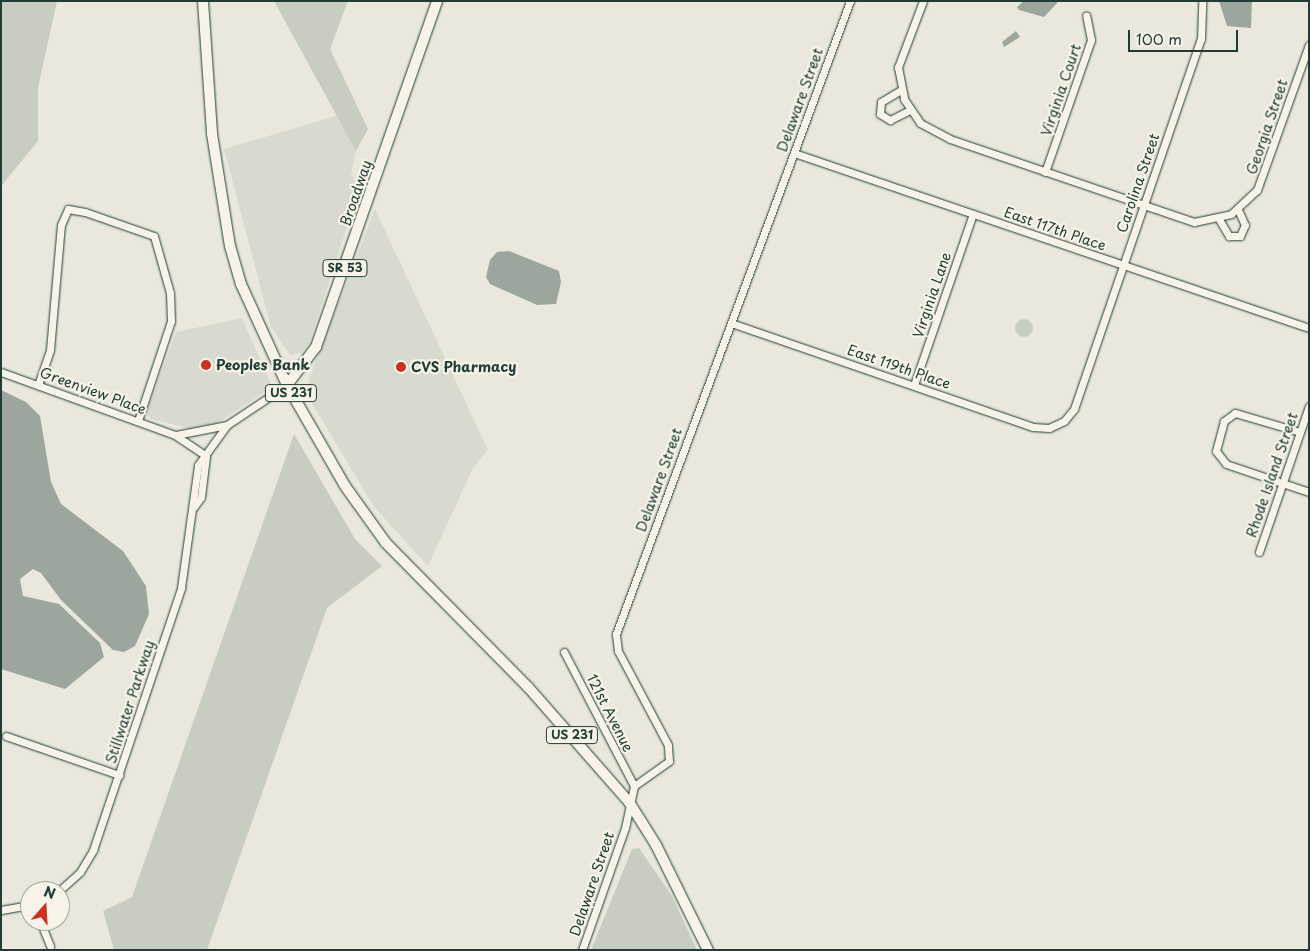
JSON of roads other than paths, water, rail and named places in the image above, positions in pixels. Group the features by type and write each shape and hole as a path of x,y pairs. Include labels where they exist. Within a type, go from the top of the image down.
{"main road":[{"name":"US 231","path":"203,1 212,134 230,246 244,293 286,385 345,486 386,543 528,687 629,802 656,845 708,950"},
{"name":"Broadway","path":"286,385 316,348 437,1"}],"street":[{"name":"Delaware Street","path":"582,950 625,828 629,802 634,786 669,761 668,745 618,651 616,634 850,1"},
{"path":"923,1 900,59 901,90 910,110 920,123 938,135 1144,206"},
{"name":"Carolina Street","path":"1060,424 1074,409 1201,39 1202,1"},
{"name":"Virginia Court","path":"1045,172 1091,40 1086,15"},
{"name":"Georgia Street","path":"1144,206 1203,222 1219,219 1238,210 1260,183 1309,45"},
{"path":"901,90 881,102 880,114 890,120 910,110"},
{"name":"East 117th Place","path":"794,153 1309,328"},
{"path":"38,385 50,350 61,225 68,210 154,236 170,293 171,321 138,421"},
{"path":"1219,219 1225,233 1240,236 1245,225 1238,210"},
{"name":"Virginia Lane","path":"914,385 972,214"},
{"name":"East 119th Place","path":"731,323 1033,427 1060,424"},
{"name":"Greenview Place","path":"1,372 175,435 199,447 206,456"},
{"name":"Stillwater Parkway","path":"70,881 80,872 93,850 181,588 194,507 201,497 206,456 228,426 286,385"},
{"name":"Rhode Island Street","path":"1259,552 1309,406"},
{"path":"1300,432 1235,413 1224,421 1216,445 1217,456 1226,464 1309,492"},
{"path":"175,435 228,426"},
{"name":"121st Avenue","path":"564,652 634,786"},
{"path":"6,736 119,775"},
{"path":"1,910 20,907"},
{"path":"44,931 50,946"}],"place":[{"name":"Peoples Bank","path":"206,365"},
{"name":"CVS Pharmacy","path":"401,367"}]}
